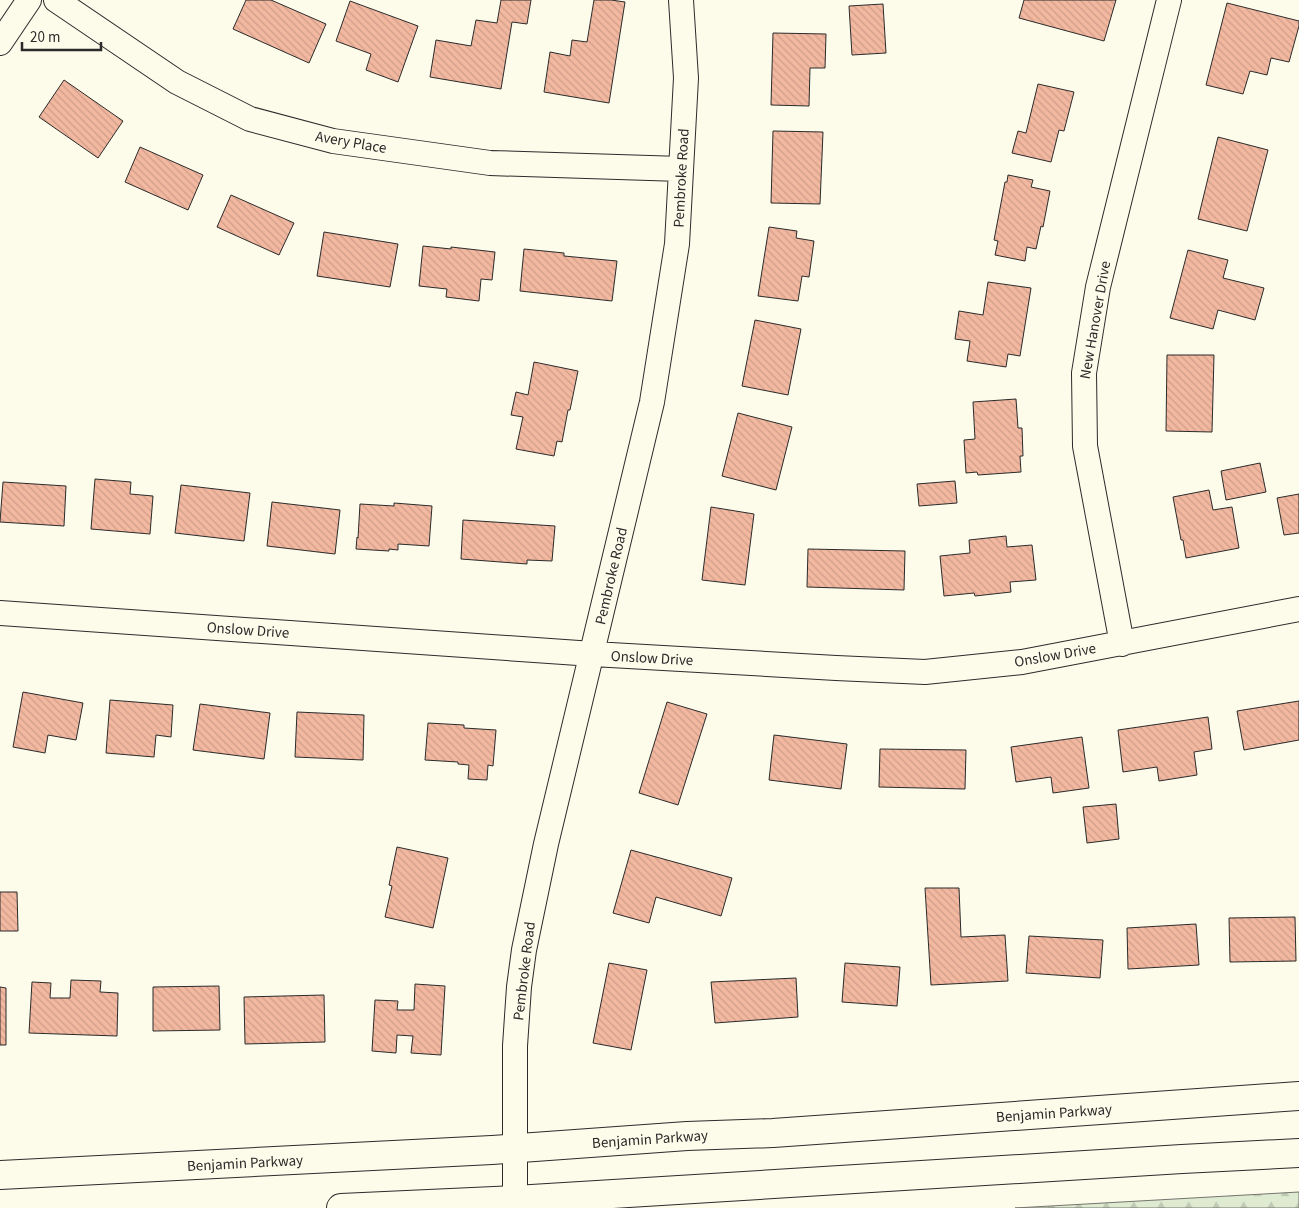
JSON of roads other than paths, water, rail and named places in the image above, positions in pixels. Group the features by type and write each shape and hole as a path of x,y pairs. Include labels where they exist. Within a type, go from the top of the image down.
{"highway":[{"name":"Benjamin Parkway","path":"0,1175 515,1149 1299,1096"},
{"path":"341,1208 515,1204 1182,1159 1299,1153"}],"street":[{"path":"0,43 29,0"},
{"name":"Avery Place","path":"56,0 177,82 250,119 334,141 490,163 681,169"},
{"name":"Pembroke Road","path":"515,1204 516,1046 519,987 524,950 546,844 652,402 677,244 686,78 681,0"},
{"name":"New Hanover Drive","path":"1122,644 1085,446 1084,373 1098,287 1169,0"},
{"name":"Onslow Drive","path":"0,613 593,654 925,672 1022,662 1299,609"}]}
